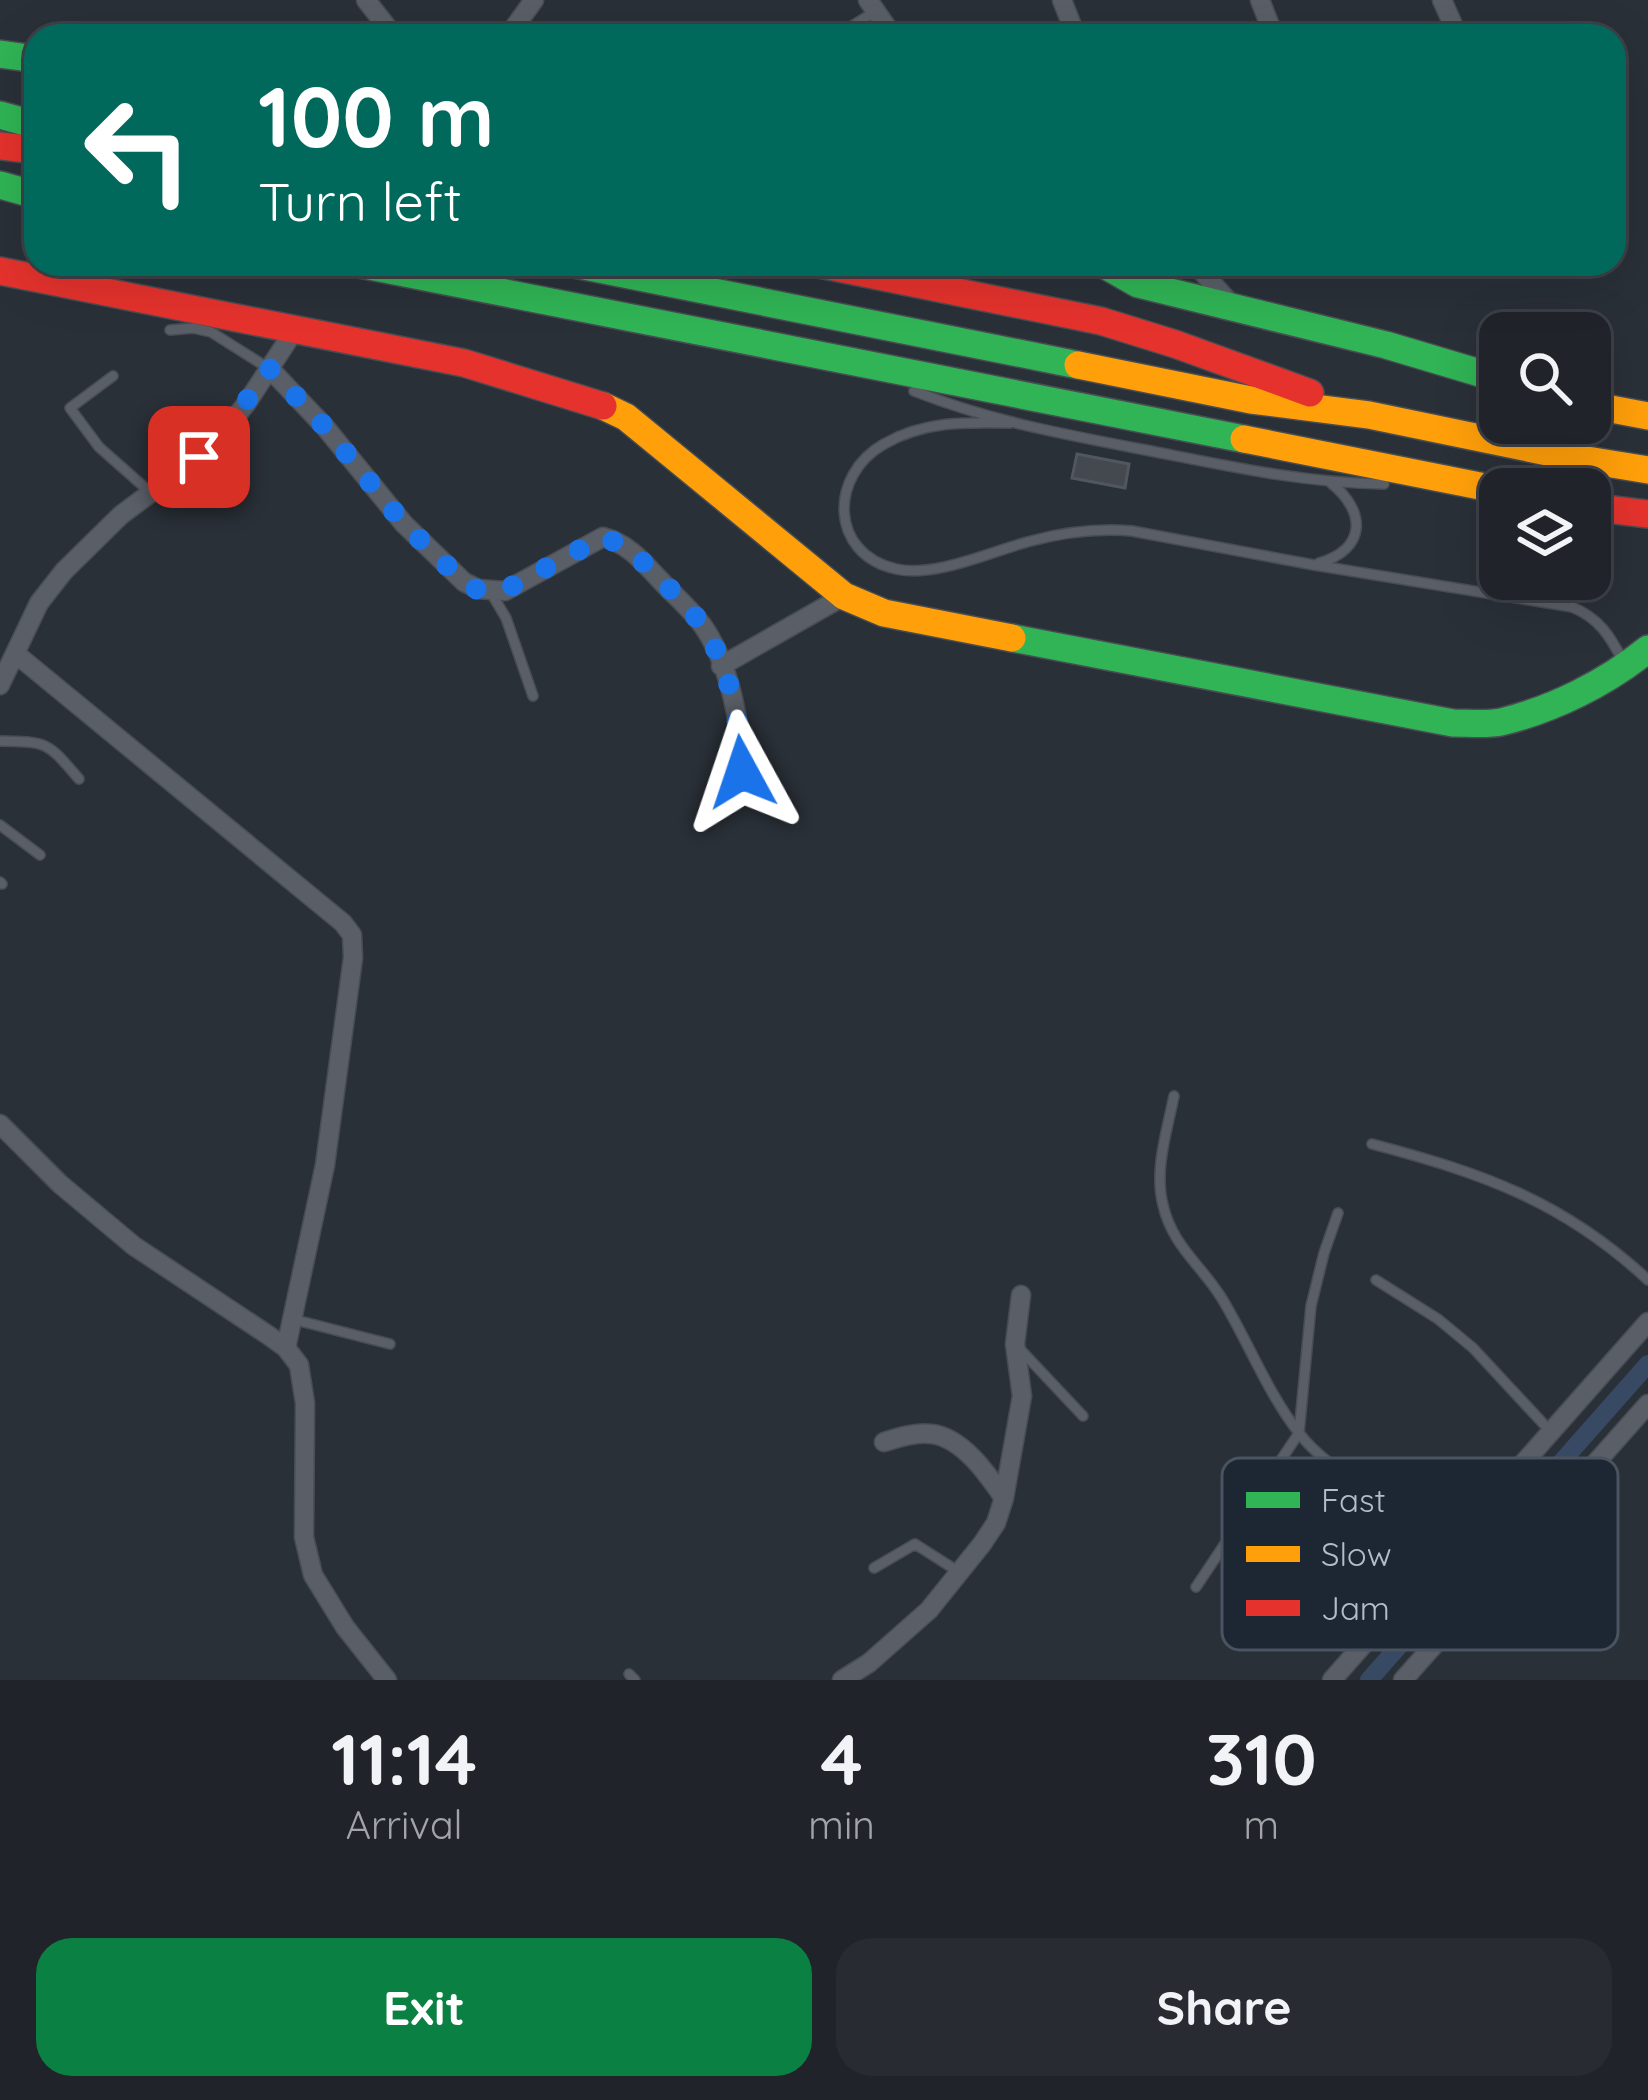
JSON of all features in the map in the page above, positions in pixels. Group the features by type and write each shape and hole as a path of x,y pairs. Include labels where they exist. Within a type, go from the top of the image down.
{"main road":[{"path":"24,276 464,363 592,400 626,418 844,596 884,614 1453,723 1497,722 1565,700 1637,658"},
{"path":"420,276 1479,485"},
{"path":"634,276 1251,400 1369,415 1648,470"},
{"path":"878,276 1101,321 1369,415"},
{"path":"1124,276 1138,284 1479,373"},
{"path":"1611,409 1648,416"},
{"path":"1611,509 1648,514"}],"street":[{"path":"1206,276 1234,307"},
{"path":"286,1348 325,1165 353,958 352,935 343,923 6,667 39,603 64,571 121,514 199,457 222,434 294,332"},
{"path":"270,369 325,427 404,524 478,590 505,590 603,537 629,548 709,635 735,705 742,772"},
{"path":"721,666 844,596"},
{"path":"0,1124 60,1184 134,1246 286,1348 299,1365 305,1402 304,1538 313,1575 345,1627 387,1680"},
{"path":"842,1680 869,1664 929,1610 996,1523 1022,1396 1016,1344 1021,1295"},
{"path":"1528,1458 1648,1322"},
{"path":"1600,1458 1648,1404"},
{"path":"884,1442 909,1435 939,1435 952,1441 1004,1498"},
{"path":"1332,1680 1358,1650"},
{"path":"1403,1680 1430,1650"}],"lane":[{"path":"170,331 211,332 270,369"},
{"path":"828,356 884,379"},
{"path":"113,376 70,409 99,447 151,493"},
{"path":"903,387 1010,424 1275,476 1479,487"},
{"path":"1010,424 927,426 871,452 851,475 843,503 857,546 884,566 926,570 1054,535 1110,529 1572,607 1594,618 1637,658"},
{"path":"1314,565 1343,554 1355,534 1352,506 1330,482"},
{"path":"490,591 506,618 533,696"},
{"path":"0,741 52,747 79,779"},
{"path":"0,825 40,855"},
{"path":"1174,1096 1162,1157 1161,1201 1174,1238 1212,1283 1299,1433 1323,1458"},
{"path":"1372,1144 1434,1160 1526,1196 1592,1232 1648,1280"},
{"path":"1282,1458 1299,1433 1311,1306 1338,1213"},
{"path":"1376,1280 1438,1319 1473,1348 1551,1432"},
{"path":"292,1319 390,1344"},
{"path":"1016,1344 1082,1416"},
{"path":"874,1568 916,1544 959,1572"},
{"path":"1196,1587 1222,1548"}],"building":[{"path":"1077,454 1129,464 1125,488 1072,478"}],"waterway":[{"path":"1565,1458 1648,1364"},
{"path":"1369,1680 1395,1650"}],"traffic: fast":[{"path":"0,54 24,57"},
{"path":"0,115 24,122"},
{"path":"0,185 24,192"},
{"path":"420,276 1244,439"},
{"path":"634,276 1078,365"},
{"path":"1124,276 1138,284 1479,373"},
{"path":"1012,638 1477,724 1521,717 1560,702 1648,649"}],"traffic: slow":[{"path":"1078,365 1648,470"},
{"path":"603,406 626,417 844,596 884,613 1012,638"},
{"path":"1611,409 1648,416"},
{"path":"1244,439 1479,486"}],"traffic: jam":[{"path":"0,146 24,149"},
{"path":"0,271 24,276"},
{"path":"25,276 464,363 603,406"},
{"path":"878,276 1101,321 1310,393"},
{"path":"1611,510 1648,514"}],"route":[{"path":"199,457 270,369 325,427 404,524 478,590 505,590 603,537 617,541 696,616 709,635 735,705 742,772"}]}
